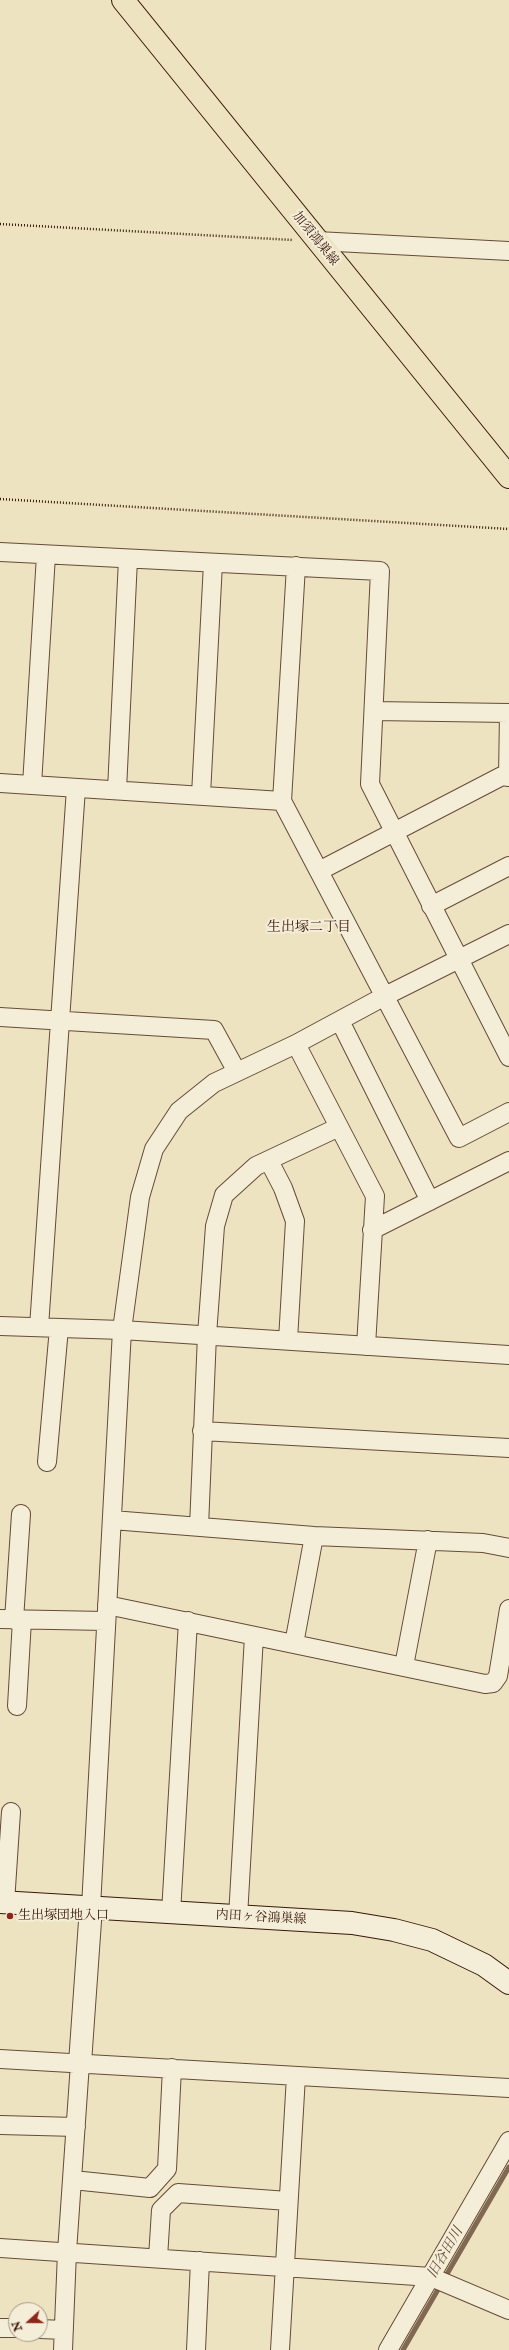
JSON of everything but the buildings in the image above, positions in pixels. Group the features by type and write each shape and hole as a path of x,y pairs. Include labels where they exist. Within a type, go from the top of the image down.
{"main road":[{"name":"加須鴻巣線","path":"123,0 509,477"},
{"name":"内田ヶ谷鴻巣線","path":"2,1903 352,1923 394,1930 432,1940 484,1965 509,1983"},
{"path":"80,2063 91,1907"}],"street":[{"path":"317,241 509,251"},
{"path":"0,552 128,560 296,566 380,571 370,784 458,960 509,1057"},
{"path":"32,785 46,555"},
{"path":"117,790 128,560"},
{"path":"201,795 213,563"},
{"path":"296,566 282,801 459,1138 509,1112"},
{"path":"319,871 502,776 509,777 509,713 374,711"},
{"path":"0,783 282,801"},
{"path":"39,1327 76,788"},
{"path":"431,906 509,866"},
{"path":"91,1907 122,1330 140,1197 154,1149 179,1111 214,1083 296,1044 385,996 509,934"},
{"path":"0,1017 214,1030 237,1072"},
{"path":"340,1021 430,1201"},
{"path":"296,1044 375,1196 366,1346"},
{"path":"198,1527 207,1335 215,1226 224,1195 256,1166 339,1127"},
{"path":"268,1161 283,1188 295,1221 288,1340"},
{"path":"372,1230 509,1161"},
{"path":"0,1326 122,1330 509,1355"},
{"path":"47,1462 59,1328"},
{"path":"202,1431 509,1448"},
{"path":"17,1706 12,1620 21,1514"},
{"path":"112,1520 314,1536 483,1543 509,1548"},
{"path":"294,1644 314,1536"},
{"path":"404,1666 428,1540"},
{"path":"12,1620 106,1613 188,1621 485,1684 494,1683 498,1676 509,1609"},
{"path":"171,1913 188,1621"},
{"path":"238,1917 254,1636"},
{"path":"2,1903 11,1812"},
{"path":"0,2059 509,2088"},
{"path":"63,2350 67,2252 80,2063"},
{"path":"73,2180 150,2188 167,2169 172,2068"},
{"path":"280,2350 296,2076"},
{"path":"0,2125 76,2127"},
{"path":"388,2350 509,2141"},
{"path":"158,2258 160,2210 178,2193 288,2201"},
{"path":"0,2248 431,2277 509,2310"},
{"path":"196,2350 200,2261"},
{"path":"48,2329 64,2330"}],"path":[{"path":"0,224 317,241"},
{"path":"0,499 509,530"}],"waterway":[{"name":"旧谷田川","path":"403,2350 509,2167"}],"place":[{"name":"生出塚団地入口","path":"10,1916"}],"district":[{"name":"生出塚二丁目","path":"309,928"}]}
